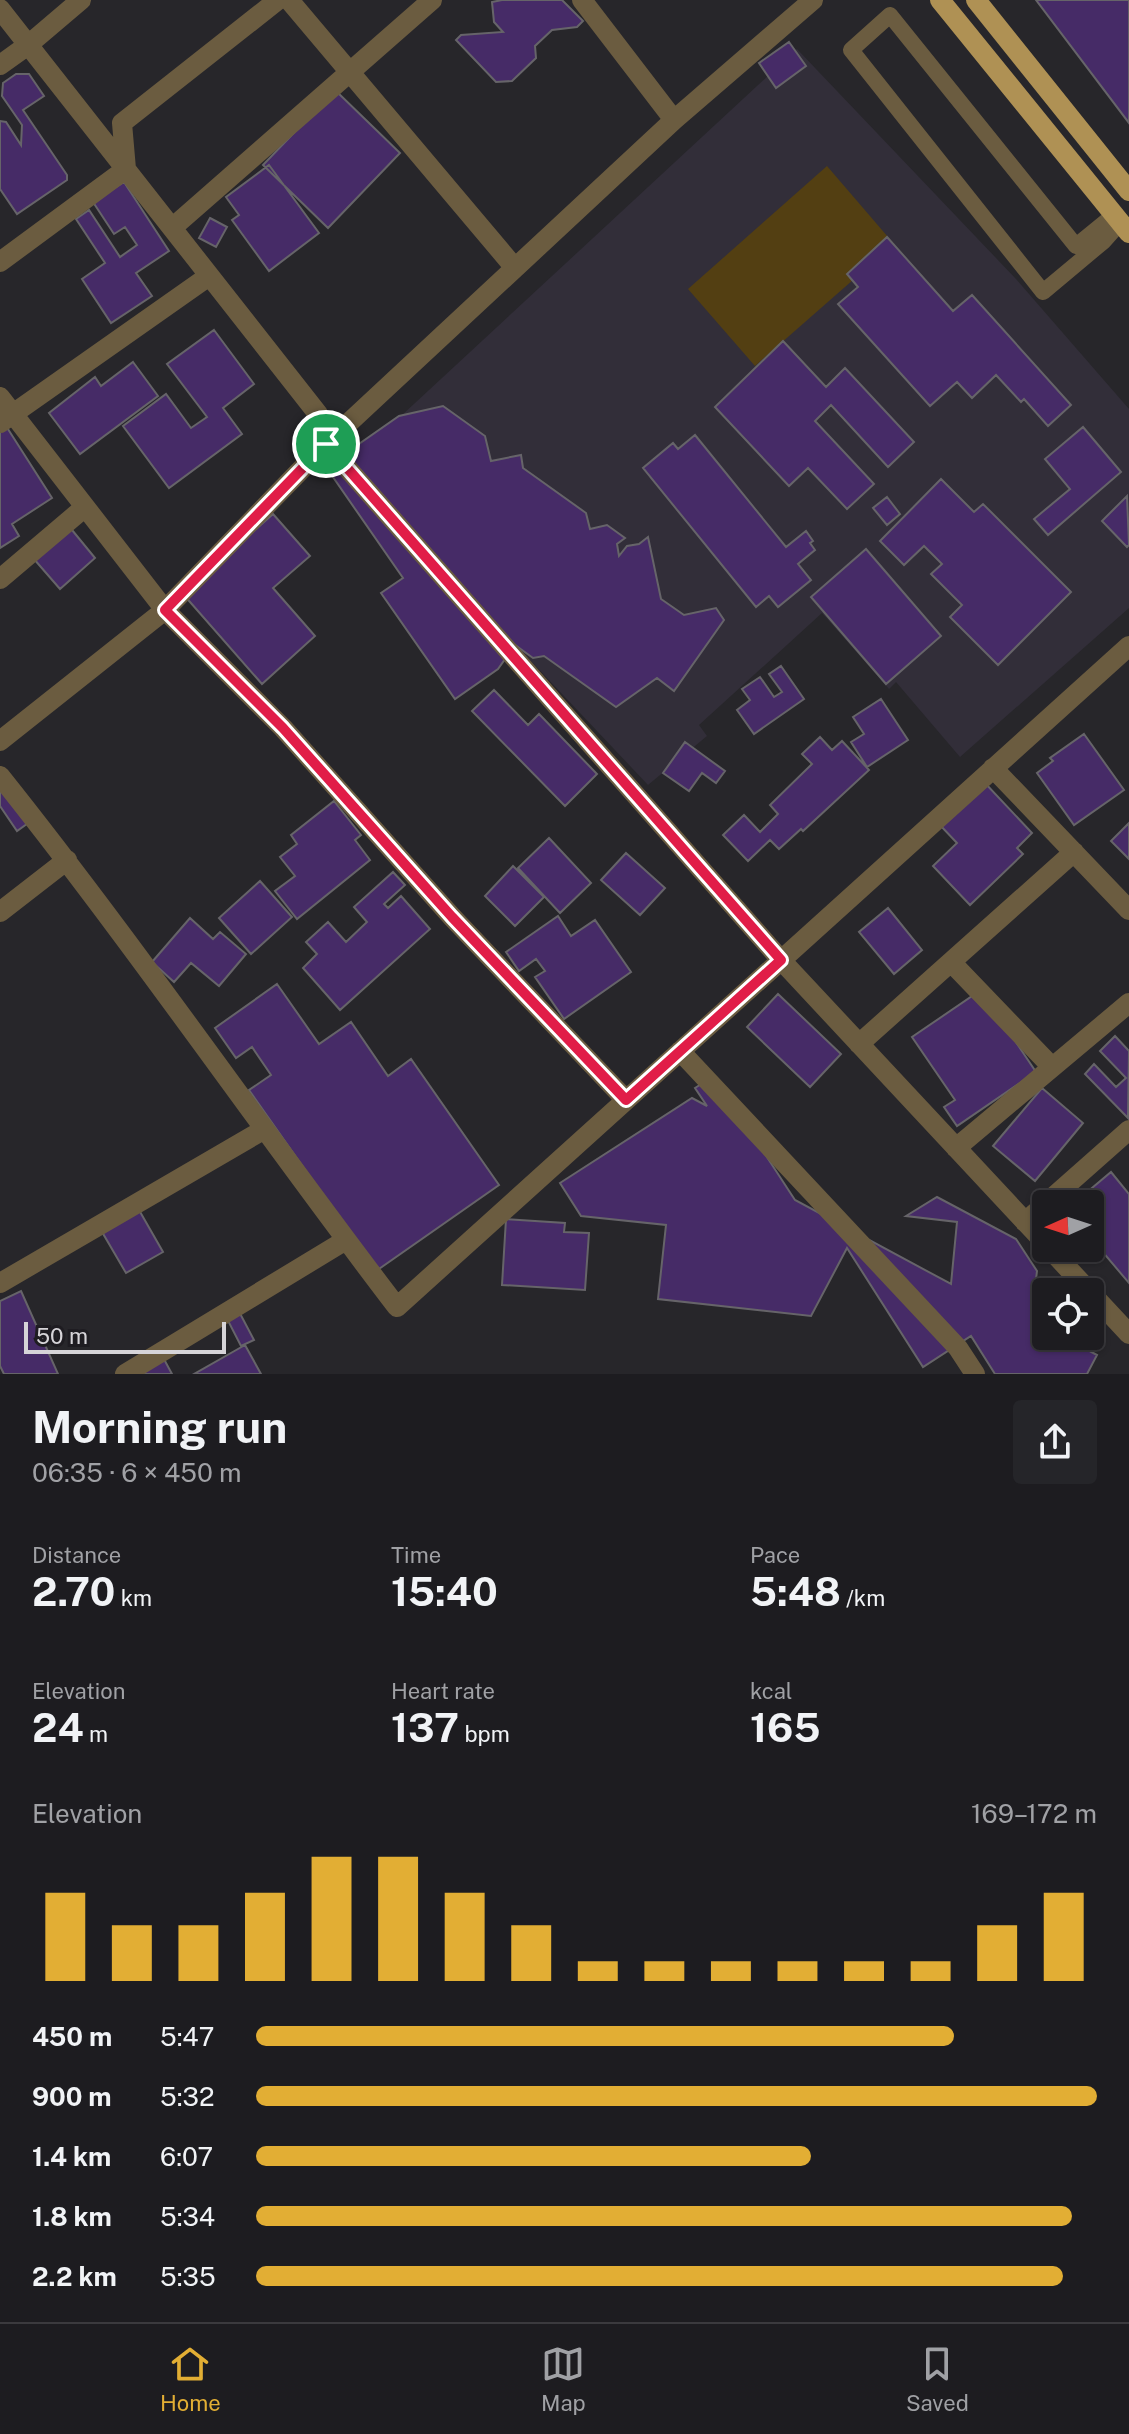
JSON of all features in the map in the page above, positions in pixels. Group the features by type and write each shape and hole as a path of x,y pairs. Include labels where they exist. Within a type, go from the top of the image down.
{"main road":[{"path":"940,0 1121,224"},
{"path":"976,0 1129,191"}],"street":[{"path":"0,65 81,0"},
{"path":"126,169 122,123 278,0"},
{"path":"289,0 515,268"},
{"path":"172,228 432,0"},
{"path":"582,0 674,120"},
{"path":"0,741 165,610 326,444 674,120 813,0"},
{"path":"0,9 318,414 326,444 781,960 1032,1229"},
{"path":"0,262 126,169"},
{"path":"7,419 209,276"},
{"path":"0,397 7,419 85,507 165,610 283,728 452,917 626,1100"},
{"path":"0,579 85,507"},
{"path":"0,776 67,860 263,1130 397,1307 1129,646"},
{"path":"993,768 1129,910"},
{"path":"859,1044 1074,852"},
{"path":"0,912 67,860"},
{"path":"951,962 1052,1067"},
{"path":"956,1148 1129,1003"},
{"path":"680,1051 958,1348 975,1374"},
{"path":"3,1276 263,1130"},
{"path":"1025,1222 1129,1130"},
{"path":"125,1374 346,1240"},
{"path":"1063,1262 1129,1334"}],"lane":[{"path":"890,15 1076,246 1121,224 1043,292 851,50 890,15"}],"shaded area":[{"path":"797,49 1016,279 1129,409 1129,608 960,757 896,682 889,689 822,613 699,725 707,736 648,785 347,466"},
{"path":"827,166 894,244 755,366 688,289"}],"building":[{"path":"562,0 583,21 577,27 552,30 535,46 536,58 512,81 496,82 456,40 461,35 503,32 494,22 492,2"},
{"path":"1036,0 1129,0 1129,123"},
{"path":"789,42 806,66 776,88 759,63"},
{"path":"16,74 29,74 44,96 23,110 67,175 67,180 17,214 0,189 0,121 6,122 21,145 22,125 2,96 3,83"},
{"path":"335,90 400,153 328,228 263,165"},
{"path":"269,165 319,233 269,271 232,220 239,215 226,197"},
{"path":"124,182 169,251 136,273 152,296 111,323 82,279 105,263 76,219 89,210 120,257 137,245 125,227 114,234 93,202"},
{"path":"210,218 227,227 216,247 199,238"},
{"path":"887,237 953,311 972,295 1071,405 1048,426 1024,399 1021,402 996,375 972,398 957,382 930,406 838,304 858,287 847,274"},
{"path":"214,330 254,384 223,408 242,434 169,488 123,426 166,394 191,428 207,417 167,364"},
{"path":"783,341 826,387 845,368 914,442 888,467 831,405 815,421 874,484 847,509 808,468 789,486 715,407"},
{"path":"133,362 158,396 80,454 49,413 95,377 101,386"},
{"path":"443,406 485,436 491,461 521,455 523,468 586,513 590,529 607,525 625,538 617,544 619,556 627,546 639,544 648,537 661,599 684,615 716,608 724,620 674,691 657,678 616,707 544,656 533,658 515,645 498,669 455,699 381,593 403,578 326,467 399,416"},
{"path":"6,426 52,498 12,524 19,536 0,548 0,430"},
{"path":"1083,427 1121,472 1048,535 1034,519 1070,489 1045,459"},
{"path":"695,435 786,547 806,531 813,541 810,543 815,550 798,564 811,580 778,607 769,596 756,607 643,468 673,443 678,449"},
{"path":"941,479 974,512 983,504 1071,592 998,665 950,617 962,605 931,574 942,564 924,546 904,565 880,541"},
{"path":"1127,496 1129,545 1127,547 1102,521"},
{"path":"887,497 900,514 887,525 873,508"},
{"path":"273,514 310,556 273,588 315,636 262,684 183,594"},
{"path":"63,519 95,558 60,589 27,551"},
{"path":"866,549 941,636 886,684 811,597"},
{"path":"781,666 804,699 754,734 737,710 750,700 742,689 760,677 774,697 782,692 769,674"},
{"path":"494,690 528,725 539,714 597,774 565,806 472,711"},
{"path":"881,699 908,740 867,767 851,742 864,734 853,717"},
{"path":"1084,734 1124,790 1074,825 1037,773 1053,761 1050,758"},
{"path":"820,737 832,750 842,741 869,770 803,831 801,829 779,849 770,840 748,861 723,835 744,815 760,832 778,814 770,805 812,764 802,754"},
{"path":"685,742 725,771 716,783 702,773 689,791 663,773"},
{"path":"0,774 31,821 17,831 0,806"},
{"path":"984,782 1032,833 1017,848 1023,854 970,905 933,866 957,843 939,824"},
{"path":"334,801 361,835 355,840 370,860 297,919 275,891 295,876 280,857 297,844 291,835"},
{"path":"1129,823 1129,859 1111,841"},
{"path":"549,838 591,883 560,913 518,868"},
{"path":"626,853 665,888 640,915 601,880"},
{"path":"513,866 544,897 515,926 485,896"},
{"path":"393,872 405,885 384,904 388,908 401,896 430,929 340,1010 303,968 317,954 306,942 328,922 346,942 367,922 354,907"},
{"path":"260,881 292,917 251,954 219,918"},
{"path":"888,908 922,950 894,974 859,932"},
{"path":"558,916 571,936 595,920 631,972 564,1019 535,977 545,971 536,959 519,971 506,952"},
{"path":"190,918 213,939 220,932 246,954 219,986 191,963 174,982 152,962"},
{"path":"277,984 319,1044 351,1022 388,1076 411,1059 499,1185 376,1271 249,1090 271,1075 252,1047 236,1058 215,1028"},
{"path":"981,990 1036,1072 957,1126 944,1107 955,1100 912,1037"},
{"path":"778,994 841,1054 810,1087 747,1027"},
{"path":"1115,1036 1129,1051 1128,1118 1085,1074 1094,1064 1116,1087 1126,1078 1100,1051"},
{"path":"714,1076 795,1200 951,1284 957,1222 906,1216 937,1197 1016,1239 1037,1271 1036,1278 1032,1278 1032,1350 1088,1350 1097,1355 1087,1374 995,1374 971,1336 923,1367 847,1248 811,1316 658,1299 666,1225 581,1216 560,1183 692,1098 707,1106 695,1088"},
{"path":"1042,1088 1083,1123 1035,1181 993,1146"},
{"path":"1111,1172 1129,1194 1129,1283 1104,1254 1104,1190 1090,1190"},
{"path":"135,1203 163,1252 126,1273 98,1225"},
{"path":"506,1219 565,1223 564,1232 589,1233 585,1290 502,1285"},
{"path":"21,1291 58,1374 4,1374 0,1366 0,1301"},
{"path":"235,1304 254,1340 241,1346 223,1311"},
{"path":"245,1345 261,1374 194,1374"},
{"path":"159,1350 172,1374 130,1374"}],"route":[{"path":"326,444 781,960 626,1100 452,917 283,728 165,610 326,444"}]}
